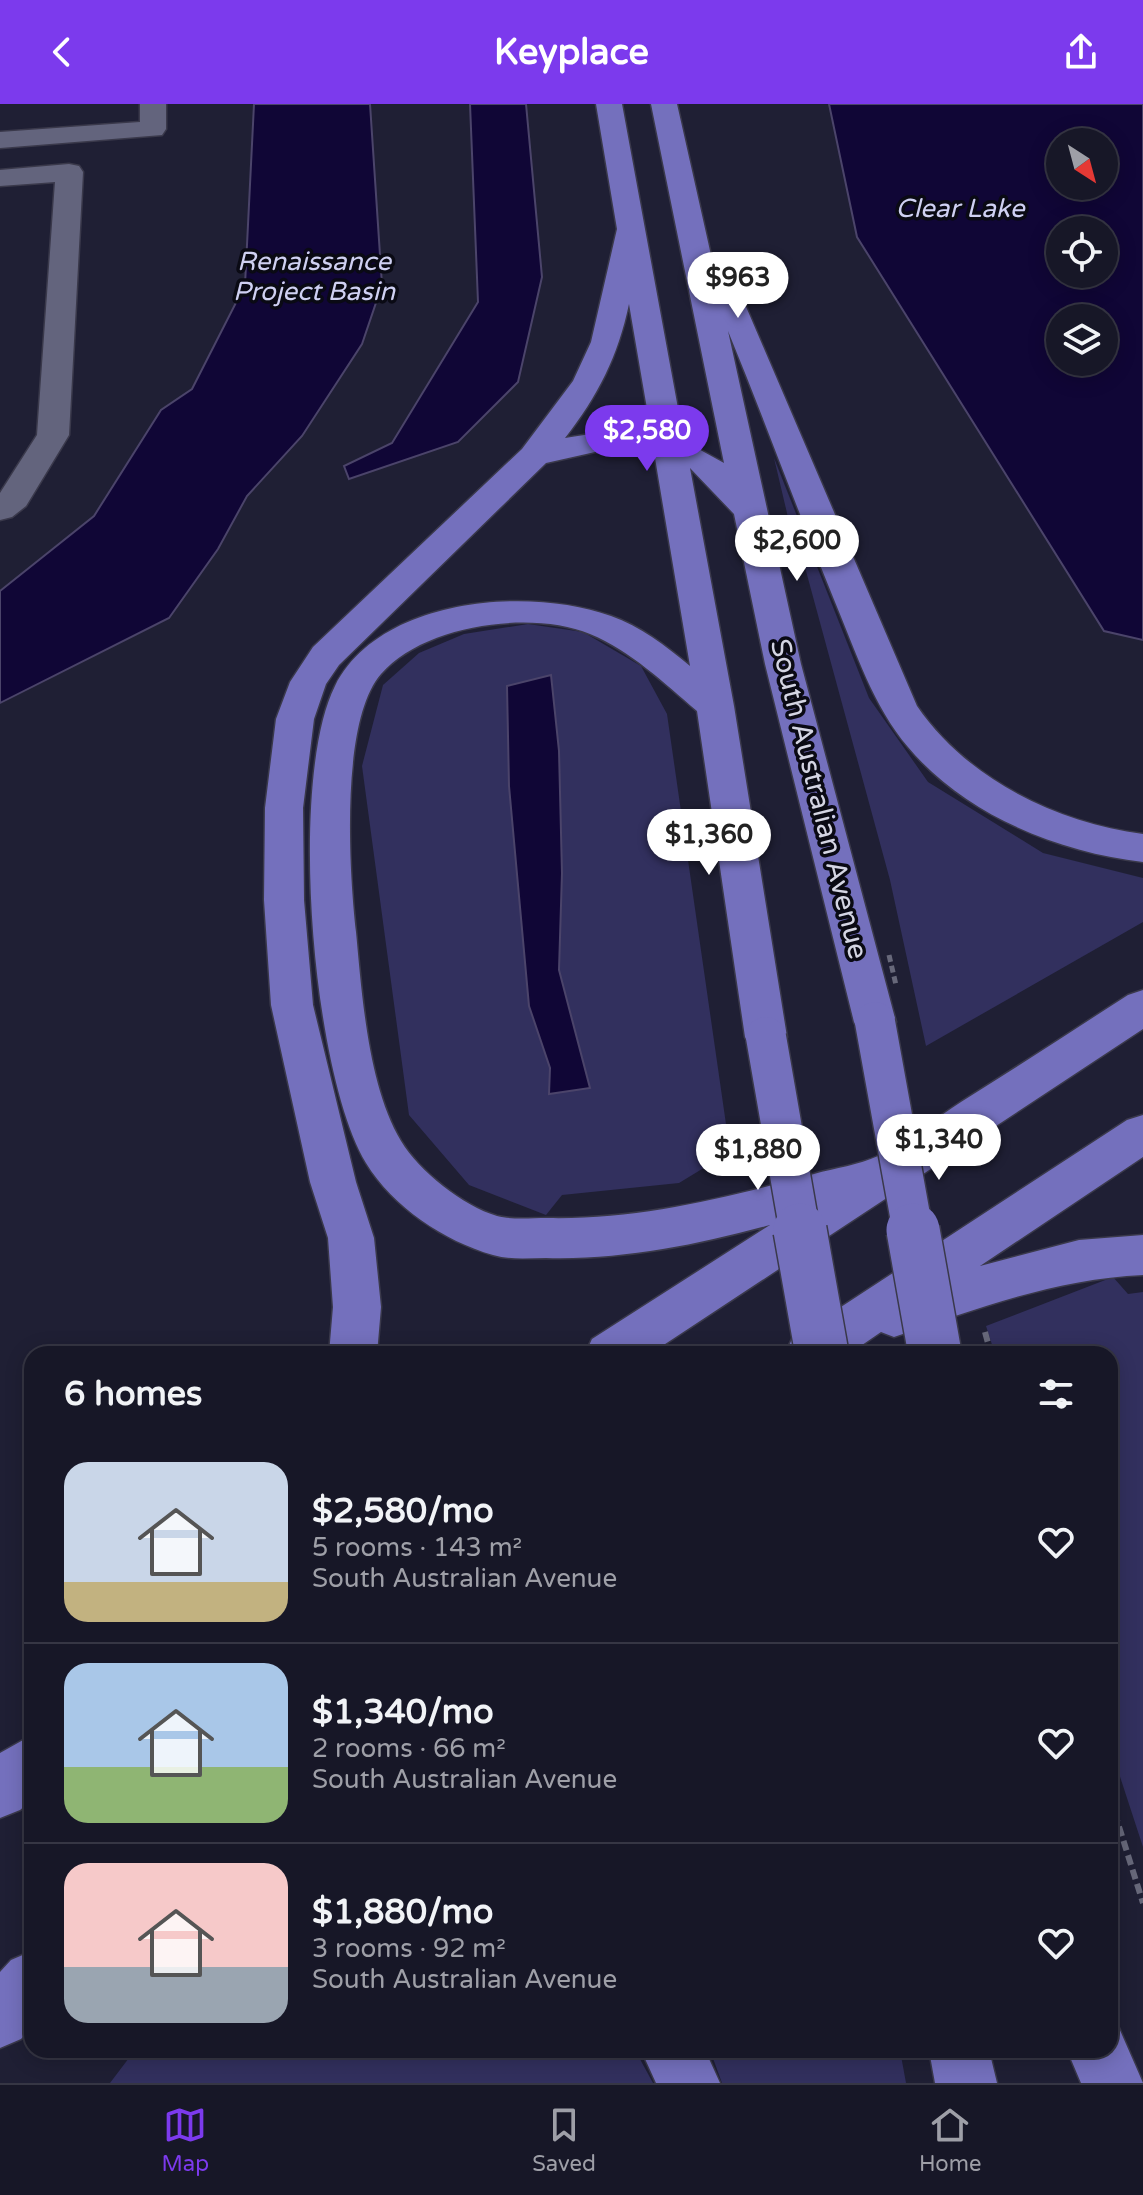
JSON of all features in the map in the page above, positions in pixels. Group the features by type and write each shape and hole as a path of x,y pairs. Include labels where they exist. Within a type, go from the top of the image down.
{"main road":[{"path":"609,104 671,444 766,1037 822,1346"},
{"name":"South Australian Avenue","path":"664,104 783,664 875,1022 934,1346"},
{"path":"685,208 756,358 822,529 893,696 922,739 958,775 1013,807 1064,830 1143,848"},
{"path":"354,1346 357,1307 351,1238 333,1182 292,1005 284,900 284,808 295,719 308,682 326,656 534,456 589,381 606,342 630,230"},
{"path":"534,456 596,442 671,444 708,467 753,514"},
{"path":"715,706 628,638 566,614 499,612 452,621 399,642 372,662 354,684 345,704 330,788 335,940 359,1094 380,1148 430,1202 492,1235 566,1240 686,1226 884,1174"},
{"path":"621,1346 1143,1007"},
{"path":"825,1346 1143,1133"},
{"path":"827,1346 1024,1274 1102,1255 1143,1255"},
{"path":"0,1790 24,1770"},
{"path":"675,2058 689,2083"},
{"path":"961,2058 966,2083"},
{"path":"1090,2058 1095,2083"},
{"path":"1101,2058 1114,2083"}],"lane":[{"path":"0,140 153,129 153,104"},
{"path":"0,178 69,172 53,435 14,499 0,510"}],"path":[{"path":"1118,1823 1143,1903"}],"shaded area":[{"path":"774,458 869,698 928,782 1043,853 1143,878 1143,922 926,1046 890,880 806,571 795,547"},
{"path":"528,624 583,632 641,666 667,714 730,1152 679,1183 562,1195 546,1215 469,1185 409,1115 362,766 383,685 419,653 464,634"},
{"path":"1113,1277 1128,1294 1143,1292 1143,1847 1118,1770 1118,1346 992,1346 986,1326"},
{"path":"129,2058 639,2058 653,2083 110,2083"},
{"path":"713,2058 901,2058 906,2083 722,2083"}],"water":[{"name":"Renaissance Project Basin","path":"254,104 370,104 382,285 362,344 302,436 247,496 218,549 169,618 0,703 0,591 94,516 161,410 192,389 245,285"},
{"path":"470,104 526,104 542,277 518,382 458,442 349,479 344,466 392,443 478,302"},
{"name":"Clear Lake","path":"829,104 1143,104 1143,640 1104,631 857,237"},
{"path":"551,675 559,751 562,873 559,970 590,1088 549,1094 550,1068 529,1006 509,786 507,686"}]}
